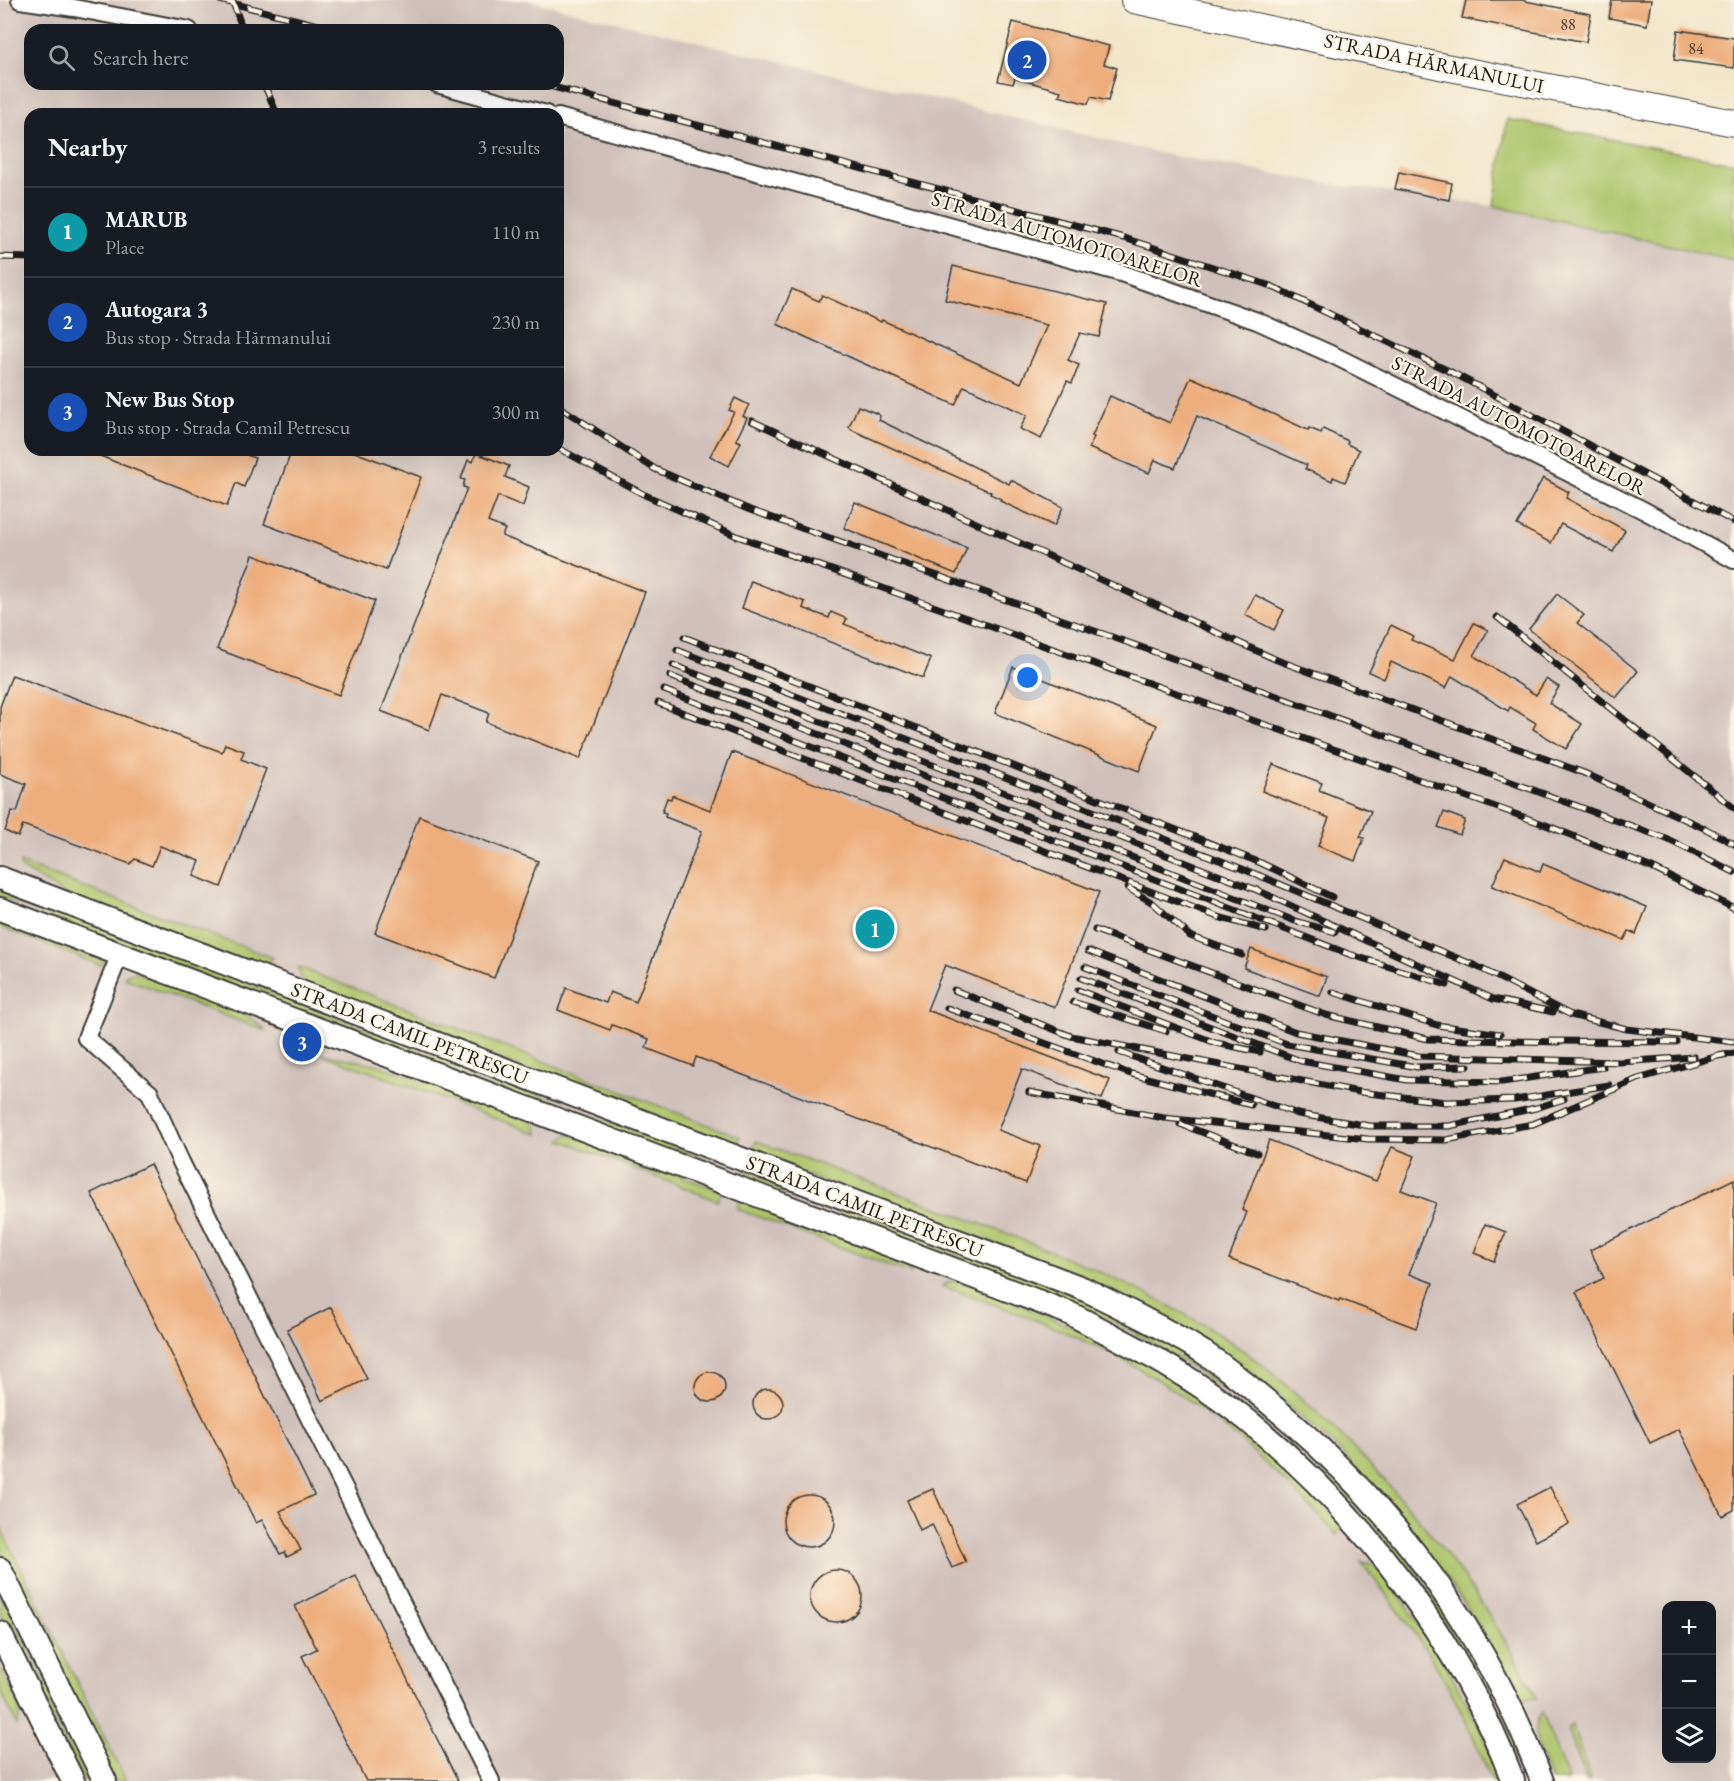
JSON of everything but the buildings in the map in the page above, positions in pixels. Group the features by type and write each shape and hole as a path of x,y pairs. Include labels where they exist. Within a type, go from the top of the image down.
{"main road":[{"name":"STRADA HĂRMANULUI","path":"1138,1 1440,66 1734,123"}],"street":[{"path":"20,0 159,24"},
{"path":"459,90 524,108"},
{"name":"STRADA AUTOMOTOARELOR","path":"564,119 1121,273 1257,321 1335,356 1645,511 1734,560"},
{"name":"STRADA CAMIL PETRESCU","path":"0,878 1082,1288 1146,1320 1203,1353 1259,1394 1317,1444 1365,1493 1405,1539 1479,1647 1515,1714 1542,1781"},
{"name":"STRADA CAMIL PETRESCU","path":"0,909 1069,1313 1127,1342 1186,1377 1245,1419 1292,1460 1341,1509 1384,1560 1456,1663 1484,1714 1513,1781"},
{"path":"120,954 86,1038 150,1093 180,1160 491,1781"},
{"path":"0,1569 105,1781"},
{"path":"0,1633 73,1781"}],"shaded area":[{"path":"0,0 526,0 1168,155 1331,184 1494,206 1734,259 1734,1781 0,1781"}],"green space":[{"path":"1507,119 1734,163 1734,260 1494,206"},
{"path":"20,863 273,958 267,964 255,968 79,903 20,867"},
{"path":"0,888 727,1167 725,1175 85,931 0,897"},
{"path":"0,919 103,960 105,967 0,927"},
{"path":"298,967 740,1137 736,1150 309,987 301,978"},
{"path":"135,972 222,1003 254,1021 266,1031 124,978 127,974"},
{"path":"322,1054 376,1064 525,1117 536,1126 538,1134"},
{"path":"568,1134 721,1191 718,1201 561,1140"},
{"path":"756,1141 986,1226 1086,1266 1184,1314 1244,1351 1324,1419 1356,1450 1415,1515 1469,1584 1516,1659 1537,1698 1527,1698 1517,1693 1485,1634 1449,1581 1398,1515 1339,1450 1252,1374 1207,1342 1074,1274 751,1155"},
{"path":"744,1170 1068,1290 1156,1334 1228,1381 1277,1419 1394,1539 1476,1659 1533,1781 1523,1781 1492,1707 1454,1637 1409,1571 1358,1509 1301,1452 1239,1401 1173,1355 1081,1306 967,1260 741,1178"},
{"path":"740,1199 891,1254 906,1264 912,1274 737,1209"},
{"path":"962,1281 1056,1320 1118,1349 1206,1401 1258,1442 1338,1519 1340,1529 1337,1535 1256,1455 1222,1425 1174,1390 1143,1371 1078,1338 1010,1310 942,1286 949,1282"},
{"path":"0,1526 126,1781 115,1781 0,1549"},
{"path":"1361,1562 1381,1569 1433,1645 1468,1705 1502,1781 1492,1781 1468,1726 1441,1674 1413,1630"},
{"path":"0,1590 94,1781 84,1781 0,1612"},
{"path":"0,1668 18,1703 17,1725 0,1690"},
{"path":"1542,1712 1568,1781 1552,1781 1541,1755 1536,1729"},
{"path":"1572,1725 1591,1781 1586,1781 1567,1729"}],"railway":[{"path":"220,0 314,24"},
{"path":"232,0 241,24"},
{"path":"267,90 274,108"},
{"path":"564,90 1124,238 1271,286 1453,373 1734,522"},
{"path":"0,257 24,258"},
{"path":"564,410 655,469 750,510 1189,664 1667,839 1734,872"},
{"path":"752,421 1277,660 1584,773 1734,844"},
{"path":"564,451 645,495 737,536 1546,825 1652,868 1734,908"},
{"path":"1497,617 1734,808"},
{"path":"684,637 1261,863 1332,897"},
{"path":"677,650 1258,875 1476,966 1571,1015 1627,1029 1734,1042"},
{"path":"673,665 1257,890 1493,999 1553,1012"},
{"path":"670,676 1295,921 1335,932"},
{"path":"664,690 1349,954 1447,985"},
{"path":"658,703 1218,917 1266,930"},
{"path":"1128,888 1153,903 1190,936 1242,955"},
{"path":"1095,930 1326,1015 1428,1039 1558,1042"},
{"path":"1088,951 1296,1032 1419,1056 1620,1062 1694,1057"},
{"path":"1085,967 1287,1044 1417,1067 1468,1066"},
{"path":"1081,978 1301,1061 1407,1080 1502,1082 1603,1067"},
{"path":"954,990 1071,1036 1359,1092 1446,1102 1515,1100 1609,1085"},
{"path":"1078,990 1216,1043 1260,1052"},
{"path":"1333,992 1437,1025 1500,1034"},
{"path":"1073,1002 1166,1031"},
{"path":"947,1008 1128,1073 1251,1105"},
{"path":"1550,1041 1676,1042"},
{"path":"1119,1052 1298,1114 1370,1126 1449,1126 1536,1108 1564,1099"},
{"path":"1029,1092 1164,1118 1368,1139 1446,1140 1533,1124 1638,1079 1734,1053"},
{"path":"1180,1124 1257,1153"}],"place":[{"name":"Autogara 3","path":"1027,60"},
{"name":"MARUB","path":"875,929"},
{"name":"New Bus Stop","path":"302,1042"}]}
